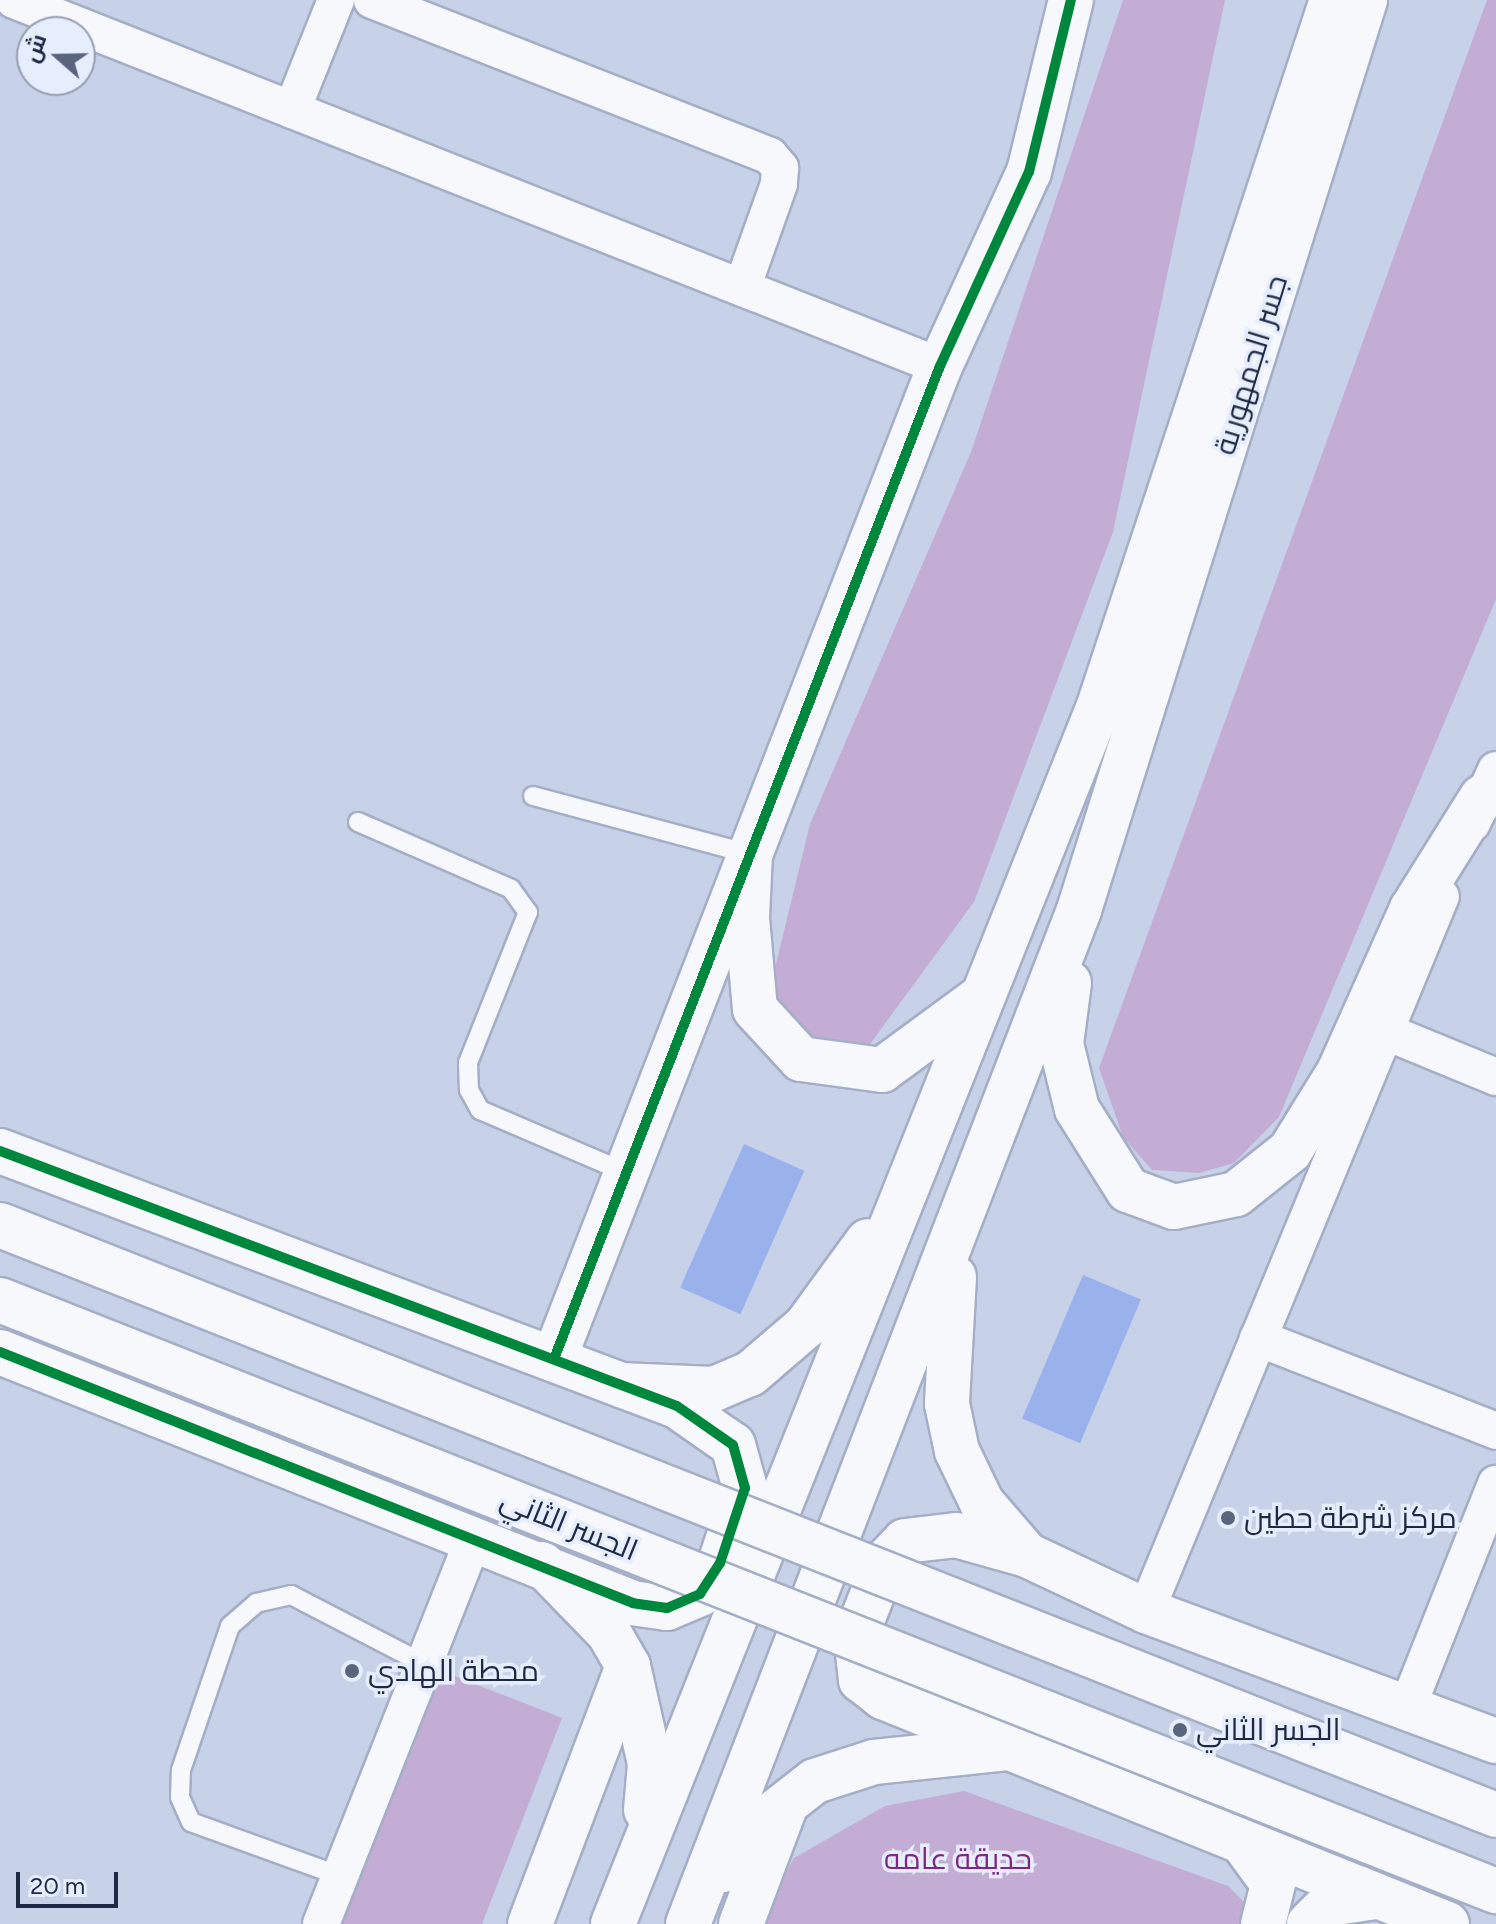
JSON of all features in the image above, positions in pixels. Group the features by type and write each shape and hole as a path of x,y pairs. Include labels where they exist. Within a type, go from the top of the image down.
{"main road":[{"path":"554,1359 940,366 1029,172 1071,0"},
{"name":"جسر الجمهورية","path":"919,1157 1099,706 1332,0"},
{"name":"جسر الجمهورية","path":"1079,910 1139,730 1365,0"},
{"path":"1079,910 1061,1044 1077,1109 1098,1151 1128,1190 1174,1207 1236,1194 1298,1137 1339,1072 1412,909 1489,783"},
{"path":"750,854 747,918 755,1009 801,1059 882,1070 982,997"},
{"path":"692,1914 961,1224 1079,910"},
{"path":"0,1151 690,1413 733,1445 745,1488 720,1563 700,1594 667,1608 633,1603 542,1564 0,1352"},
{"path":"621,1385 714,1389 750,1374 847,1277 919,1157"},
{"path":"613,1924 919,1157"},
{"path":"961,1224 947,1404 957,1451 982,1503 1027,1555"},
{"path":"0,1225 1496,1815"},
{"name":"الجسر الثاني","path":"0,1300 1496,1891"},
{"path":"1447,1924 1000,1749 861,1680 856,1636 877,1578 905,1541 956,1535 1027,1555 1146,1611 1496,1741"},
{"path":"542,1564 609,1633 628,1666 650,1764 643,1845"},
{"path":"530,1924 628,1666"},
{"path":"692,1914 761,1823 815,1781 874,1762 1000,1749"},
{"path":"741,1924 786,1804"},
{"path":"1244,1844 1273,1884 1285,1923 1329,1904 1375,1897"}],"street":[{"path":"14,0 940,366"},
{"path":"292,110 336,0"},
{"path":"372,0 770,156 780,168 779,184 742,288"},
{"path":"1146,1611 1489,783"},
{"path":"1384,1031 1496,1077"},
{"path":"1258,1338 1496,1431"},
{"path":"1408,1706 1496,1484"},
{"path":"321,1924 474,1538"}],"lane":[{"path":"533,796 750,854"},
{"path":"358,822 511,889 528,912 468,1063 469,1090 480,1110 627,1173"},
{"path":"340,1876 191,1822 180,1797 181,1770 230,1626 256,1603 291,1595 424,1664"}],"green space":[{"path":"1123,0 1225,0 1113,532 974,902 865,1051 828,1058 767,1001 810,824 971,452"},
{"path":"1487,0 1496,0 1496,599 1279,1117 1234,1163 1199,1173 1152,1170 1123,1137 1099,1068"},
{"path":"424,1664 562,1718 482,1924 327,1924"},
{"name":"حديقة عامه","path":"964,1791 1228,1886 1251,1909 1245,1924 759,1924 794,1858 885,1806"}],"water":[{"path":"744,1144 804,1171 740,1314 680,1287"},
{"path":"1083,1275 1141,1300 1080,1443 1022,1419"}],"cycle path":[{"path":"554,1359 940,366 1029,172 1071,0"},
{"path":"0,1151 677,1406 733,1445 745,1488 720,1563 700,1594 667,1608 633,1603 0,1352"}],"place":[{"name":"مركز شرطة حطين","path":"1228,1518"},
{"name":"محطة الهادي","path":"352,1671"},
{"name":"الجسر الثاني","path":"1180,1730"}]}
